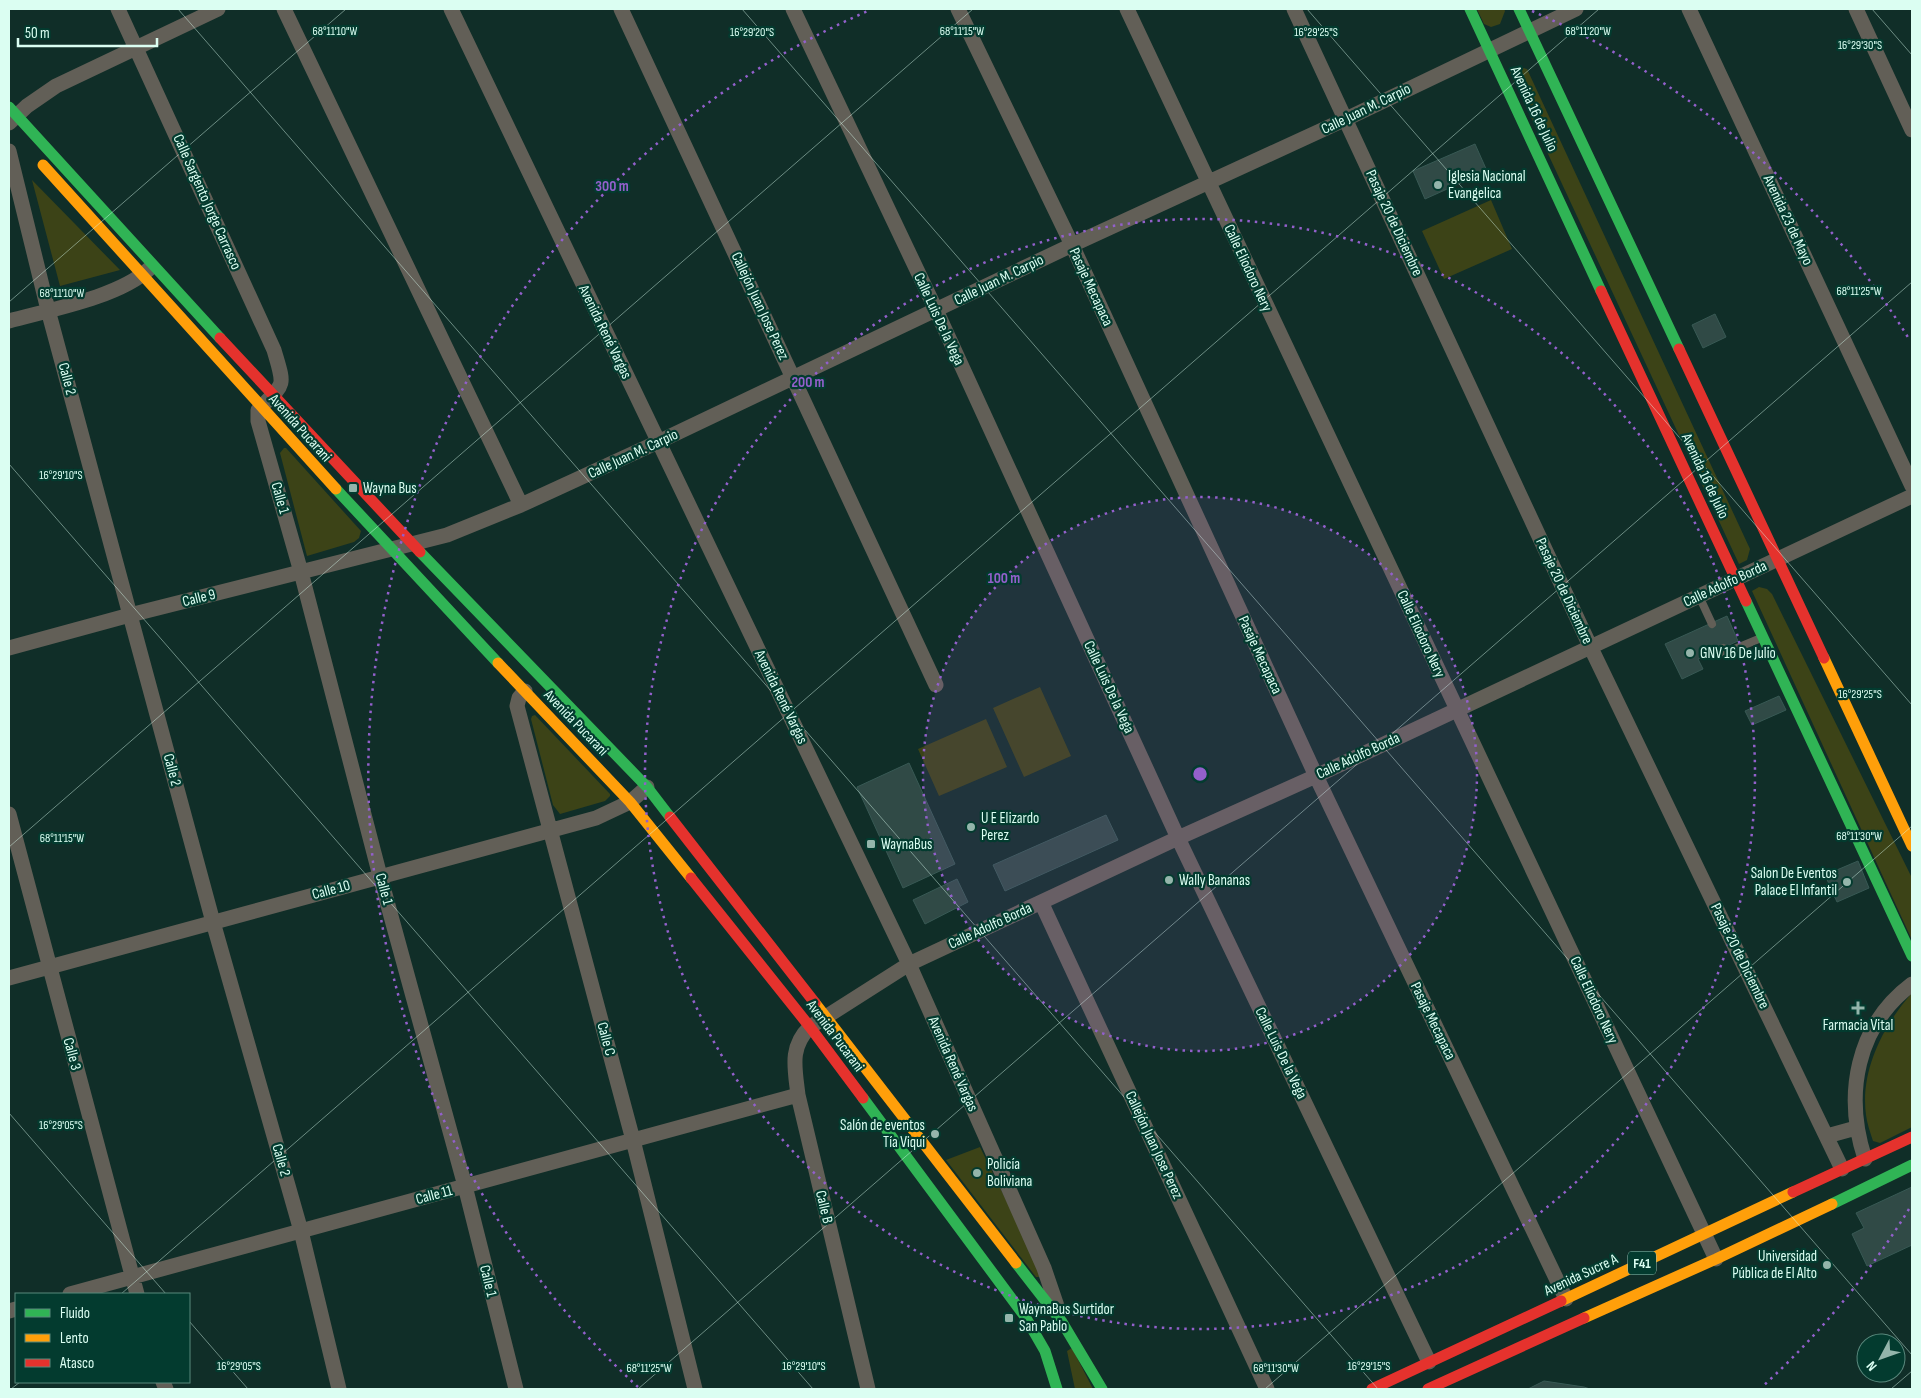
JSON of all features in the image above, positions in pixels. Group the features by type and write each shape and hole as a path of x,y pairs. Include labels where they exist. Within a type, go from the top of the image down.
{"street":[{"name":"Calle Sargento Jorge Carrasco","path":"118,9 274,350 282,376 278,391 273,396"},
{"path":"12,121 27,106 56,86 218,9"},
{"path":"284,9 521,505"},
{"name":"Avenida René Vargas","path":"451,9 909,964 1044,1268 1051,1329 1102,1389"},
{"name":"Callejón Juan Jose Perez","path":"621,9 936,685"},
{"name":"Calle Luis De la Vega","path":"793,9 936,310 1178,838 1429,1362"},
{"name":"Pasaje Mecapaca","path":"958,9 1072,245 1316,776 1566,1299"},
{"name":"Calle Eliodoro Nery","path":"1127,9 1716,1259"},
{"name":"Pasaje 20 de Diciembre","path":"1294,9 1590,646 1842,1169"},
{"name":"Avenida 16 de Julio","path":"1470,9 1912,956"},
{"name":"Avenida 16 de Julio","path":"1519,9 1912,846"},
{"name":"Calle Juan M. Carpio","path":"389,548 448,535 521,505 794,378 1072,245 1346,119 1576,9"},
{"name":"Avenida 23 de Mayo","path":"1689,9 1912,486"},
{"path":"1856,9 1912,130"},
{"name":"Avenida Pucarani","path":"12,121 147,271 261,407 389,548 630,802 1051,1329"},
{"name":"Calle 2","path":"9,151 48,310 130,615 301,1231 338,1389"},
{"name":"Avenida Pucarani","path":"34,155 273,396 412,544 647,787 825,1017 1051,1329 1046,1353 1057,1389"},
{"path":"9,321 116,290 147,271"},
{"path":"261,407 273,396"},
{"name":"Calle 1","path":"261,407 257,414 258,421 301,572 380,876 465,1186 516,1389"},
{"name":"Calle Adolfo Borda","path":"810,1027 909,964 1178,838 1316,776 1912,496"},
{"name":"Calle 9","path":"9,648 389,548"},
{"name":"Calle C","path":"525,691 519,698 517,706 633,1140 695,1389"},
{"name":"Calle 10","path":"9,978 596,818 630,802 647,787"},
{"name":"Calle 3","path":"9,814 137,1293"},
{"name":"Callejón Juan Jose Perez","path":"1041,902 1267,1389"},
{"path":"1865,1159 1856,1128 1854,1089 1863,1051 1880,1017 1892,1002 1912,984"},
{"name":"Calle B","path":"810,1027 801,1035 796,1046 795,1065 798,1095 868,1389"},
{"name":"Calle 11","path":"74,1293 798,1095"},
{"path":"1827,1136 1856,1128"},
{"name":"Avenida Sucre A","path":"1372,1389 1912,1137"},
{"name":"F41","path":"1428,1389 1716,1259 1912,1165"}],"lane":[{"path":"1699,596 1712,624"},
{"path":"1723,648 1725,653 1763,637"}],"green space":[{"path":"1477,9 1504,9 1505,11 1500,24 1491,27 1484,24"},
{"path":"1516,66 1527,69 1750,549 1747,560 1739,564 1509,70"},
{"path":"32,180 120,270 60,286"},
{"path":"1491,200 1512,249 1444,279 1422,231"},
{"path":"284,448 361,531 359,538 354,542 307,556 280,453"},
{"path":"1759,587 1767,589 1772,594 1912,878 1912,940 1752,591"},
{"path":"1040,687 1071,756 1024,777 993,708"},
{"path":"535,715 610,794 605,801 560,814 553,805 531,719"},
{"path":"986,719 1007,767 939,796 918,749"},
{"path":"1911,994 1912,1127 1880,1143 1873,1141 1866,1115 1865,1098 1870,1066 1891,1020"},
{"path":"980,1147 1044,1277 1036,1277 946,1160"},
{"path":"1072,1348 1093,1389 1075,1389 1067,1351"}],"building":[{"name":"Iglesia Nacional Evangelica","path":"1475,144 1487,171 1425,199 1413,171"},
{"path":"1715,314 1726,337 1703,348 1692,325"},
{"name":"GNV 16 De Julio","path":"1727,616 1738,641 1698,659 1703,669 1682,679 1665,644"},
{"path":"1779,696 1786,710 1752,725 1745,711"},
{"path":"909,763 955,864 903,888 857,787"},
{"path":"1106,815 1118,840 1005,891 993,865"},
{"name":"Salon De Eventos Palace El Infantil","path":"1858,861 1869,888 1837,902 1825,875"},
{"path":"957,879 968,902 925,924 913,900"},
{"path":"1912,1187 1912,1245 1867,1266 1852,1234 1864,1228 1856,1213"},
{"path":"1544,1381 1584,1387 1590,1389 1528,1389"}],"traffic: fast":[{"path":"1470,9 1601,291"},
{"path":"1519,9 1679,349"},
{"path":"9,107 220,338"},
{"path":"336,489 498,663"},
{"path":"420,552 647,787 670,817"},
{"path":"1746,601 1912,956"},
{"path":"863,1098 1026,1318 1045,1351 1057,1389"},
{"path":"1832,1204 1912,1165"},
{"path":"1016,1263 1062,1322 1102,1389"}],"traffic: slow":[{"path":"43,165 336,489"},
{"path":"1824,658 1912,846"},
{"path":"498,663 630,802 691,878"},
{"path":"815,1003 1016,1263"},
{"path":"1561,1301 1793,1192"},
{"path":"1584,1318 1716,1259 1832,1204"}],"traffic: jam":[{"path":"1601,291 1746,601"},
{"path":"220,338 420,552"},
{"path":"1679,349 1824,658"},
{"path":"670,817 815,1003"},
{"path":"691,878 810,1027 863,1098"},
{"path":"1793,1192 1912,1137"},
{"path":"1372,1389 1561,1301"},
{"path":"1428,1389 1584,1318"}],"place":[{"name":"Iglesia Nacional Evangelica","path":"1438,185"},
{"name":"Wayna Bus","path":"353,488"},
{"name":"GNV 16 De Julio","path":"1690,653"},
{"name":"U E Elizardo Perez","path":"971,827"},
{"name":"WaynaBus","path":"871,844"},
{"name":"Wally Bananas","path":"1169,880"},
{"name":"Salon De Eventos Palace El Infantil","path":"1847,882"},
{"name":"Farmacia Vital","path":"1858,1008"},
{"name":"Salón de eventos Tía Viqui","path":"935,1134"},
{"name":"Policía Boliviana","path":"977,1173"},
{"name":"Universidad Pública de El Alto","path":"1827,1265"},
{"name":"WaynaBus Surtidor San Pablo","path":"1009,1318"}]}
